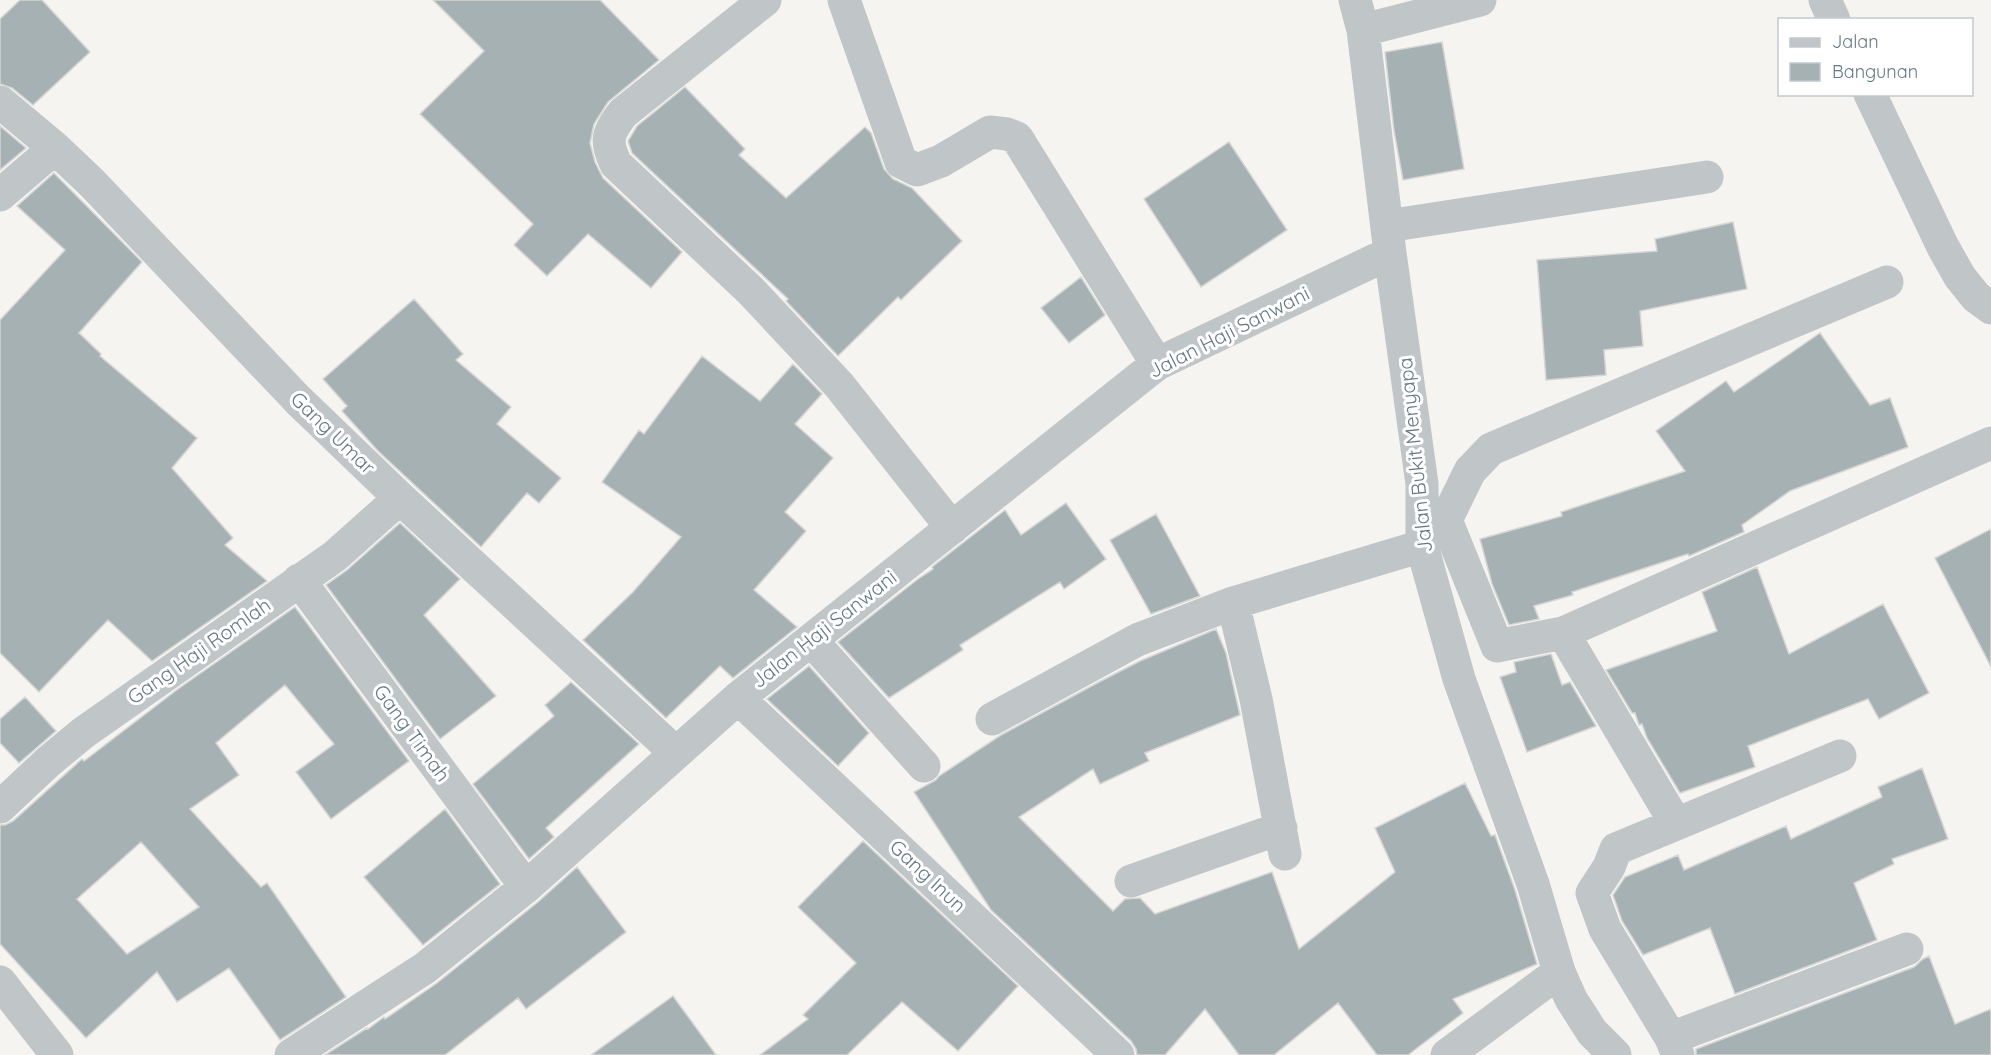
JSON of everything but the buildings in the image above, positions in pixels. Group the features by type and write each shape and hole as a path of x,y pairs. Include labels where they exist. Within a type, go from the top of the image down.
{"street":[{"path":"765,0 623,113 609,133 609,148 616,164 751,291 839,385 952,528"},
{"path":"844,0 901,162 917,170 941,161 990,132 1017,138 1157,364"},
{"path":"1359,15 1480,0"},
{"path":"1825,0 1833,18"},
{"name":"Jalan Bukit Menyapa","path":"1359,15 1422,484 1422,546 1459,679 1533,884 1559,972 1571,999 1592,1032 1615,1055"},
{"path":"1871,96 1943,248 1960,277 1976,297 1991,308"},
{"name":"Gang Umar","path":"0,102 55,148 92,183 298,399 400,498 676,753"},
{"path":"0,195 55,148"},
{"name":"Jalan Haji Sanwani","path":"291,1055 425,968 526,887 738,698 1157,364 1388,240 1707,177"},
{"path":"1887,282 1491,449 1470,471 1446,520 1497,646 1563,633 1991,443"},
{"name":"Gang Haji Romlah","path":"0,807 83,733 335,556 400,498"},
{"path":"993,718 1137,640 1233,603 1422,546"},
{"name":"Gang Timah","path":"299,580 526,887"},
{"path":"1131,880 1283,841 1256,699 1233,603"},
{"path":"1563,633 1676,824"},
{"path":"811,640 924,766"},
{"name":"Gang Inun","path":"738,698 1118,1055"},
{"path":"1839,756 1616,849 1610,867 1592,893 1605,929 1675,1047 1906,950"},
{"path":"1447,1055 1559,972"},
{"path":"0,982 57,1055"}]}
